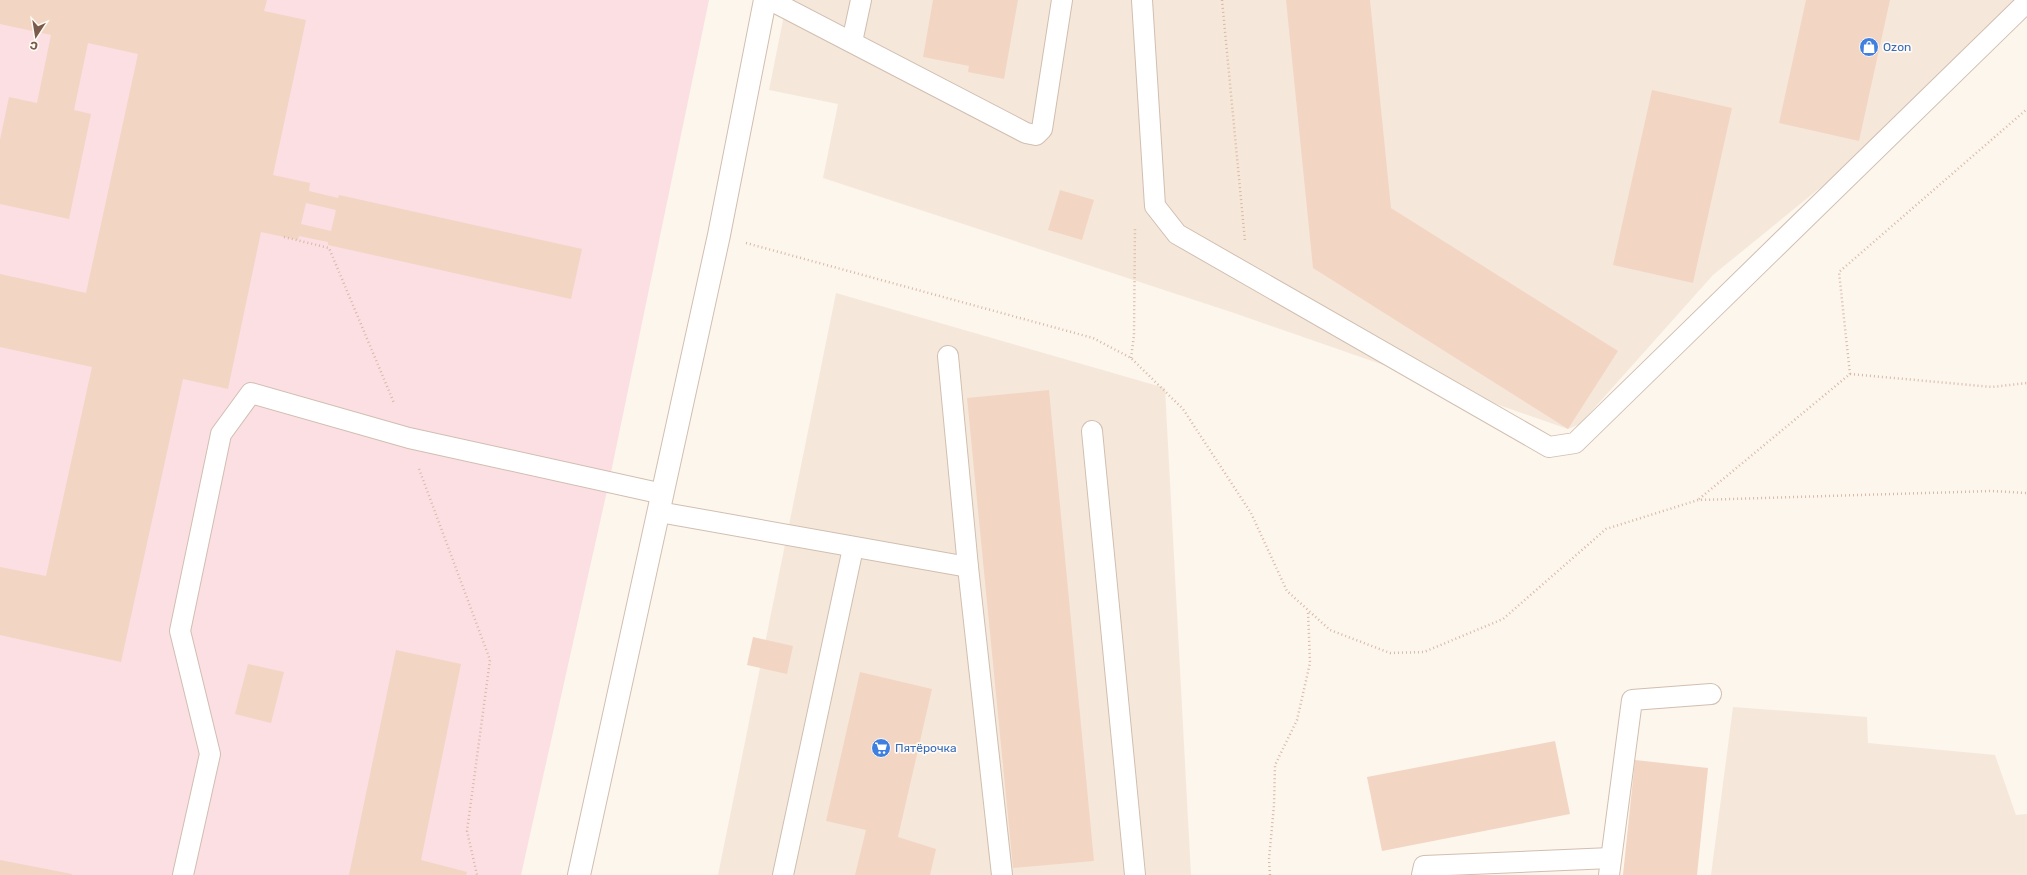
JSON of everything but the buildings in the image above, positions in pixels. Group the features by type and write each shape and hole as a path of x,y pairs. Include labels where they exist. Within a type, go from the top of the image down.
{"street":[{"path":"579,875 719,235 765,0"}],"lane":[{"path":"770,0 1026,133 1036,135 1042,129 1062,0"},
{"path":"852,42 861,0"},
{"path":"1142,0 1155,206 1177,234 1549,447 1575,443 2027,2"},
{"path":"948,356 968,567 1002,875"},
{"path":"183,875 210,754 180,631 221,434 251,393 409,438 661,503 853,548 968,567"},
{"path":"1092,431 1135,875"},
{"path":"783,875 853,548"},
{"path":"1422,875 1424,866 1610,866 1632,700 1711,694"}],"path":[{"path":"1222,0 1248,275"},
{"path":"1850,374 1839,272 2027,110"},
{"path":"1131,358 1134,335 1135,226"},
{"path":"719,235 1093,338 1131,358 1183,409 1252,513 1287,591 1330,630 1390,653 1424,652 1503,619 1606,529 1698,500 1991,491 2027,493"},
{"path":"284,237 329,248 409,438 490,660 468,831 477,875"},
{"path":"1698,500 1850,374 1992,387 2027,383"},
{"path":"1270,875 1269,859 1274,805 1275,765 1297,720 1310,663 1308,610"}],"shaded area":[{"path":"0,0 709,0 609,482 521,875 0,875"},
{"path":"787,0 2018,0 1826,183 1713,275 1580,424 1568,429 1231,312 823,178 838,104 769,90"},
{"path":"836,293 1165,388 1191,875 718,875"},
{"path":"1733,707 1867,717 1868,743 1995,755 2016,815 2027,814 2027,875 1711,875"}],"place":[{"name":"Ozon","path":"1869,47"},
{"name":"Пятёрочка","path":"881,748"}]}
